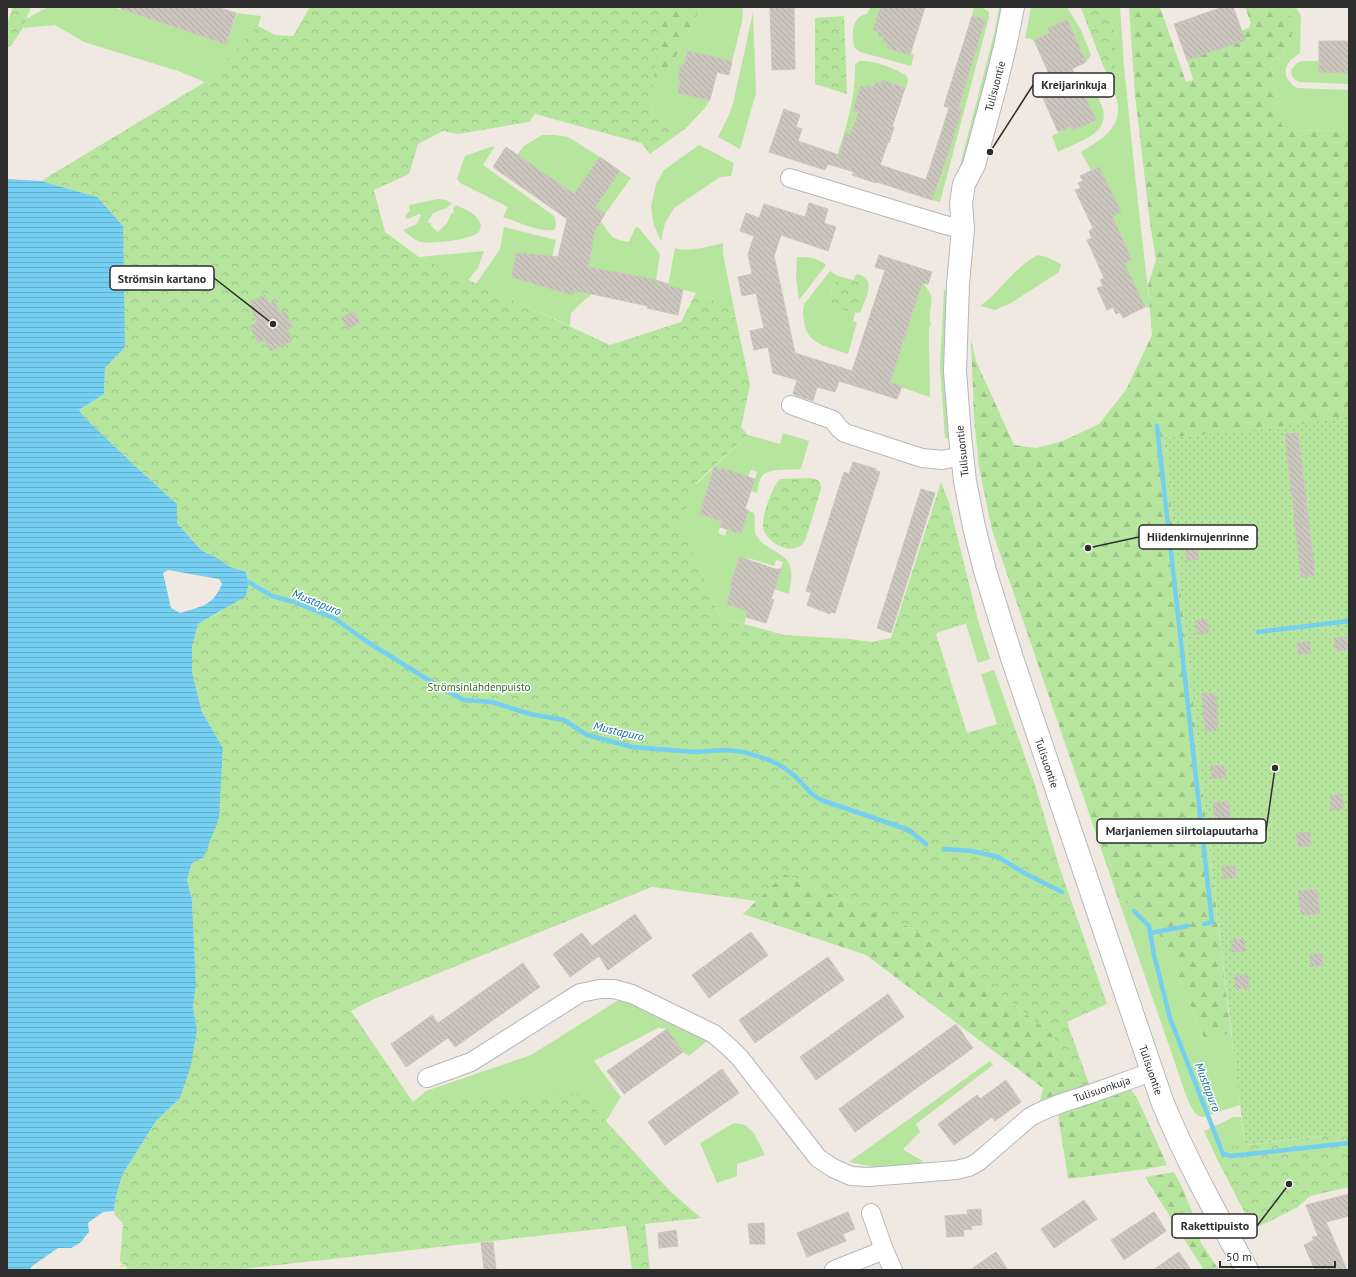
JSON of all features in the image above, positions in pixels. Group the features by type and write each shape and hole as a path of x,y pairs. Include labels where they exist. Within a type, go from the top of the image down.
{"main road":[{"name":"Tulisuontie","path":"1013,7 1001,63 974,165 964,184 961,203 963,229 958,284 955,356 965,481 974,527 1000,620 1151,1072 1177,1139 1197,1179 1247,1270"}],"street":[{"path":"790,178 944,225 963,229"},
{"path":"791,406 833,420 839,428 845,432 922,458 942,460 962,456"},
{"name":"Tulisuonkuja","path":"426,1078 471,1062 580,993 600,989 614,989 632,994 714,1034 740,1058 818,1158 833,1168 851,1176 869,1176 956,1170 969,1167 978,1162 1030,1117 1053,1105 1087,1095 1151,1072"},
{"path":"872,1213 884,1250 893,1270"},
{"path":"834,1270 884,1250"}],"green space":[{"path":"13,7 31,7 23,28 10,47 7,47 7,23"},
{"path":"48,7 113,7 226,44 237,13 261,16 258,26 205,82 178,71 84,42 55,25 23,28 26,19"},
{"name":"Strömsinlahdenpuisto","path":"310,7 663,7 651,101 652,116 686,128 650,154 641,143 535,114 529,122 458,134 443,131 418,144 409,174 374,190 385,232 419,257 610,345 681,322 696,293 734,309 750,385 741,427 748,435 697,482 680,524 721,618 784,635 872,642 891,638 941,482 949,503 978,620 936,634 967,733 997,724 1013,723 1035,785 1059,866 1107,1004 1067,1022 1089,1084 1082,1086 1051,1033 914,929 784,874 757,901 652,887 374,999 351,1011 413,1102 580,1093 670,1191 701,1218 645,1224 650,1270 632,1270 626,1226 233,1270 129,1270 120,1261 123,1224 115,1215 114,1211 122,1175 156,1121 180,1098 197,1030 193,1007 196,985 192,900 187,880 222,771 223,748 202,712 192,672 192,647 198,624 220,612 249,582 245,571 230,567 219,559 201,550 177,523 177,504 84,417 79,410 104,394 105,368 125,347 97,197 41,181 205,82 258,26 275,35 293,36"},
{"path":"639,7 700,7 692,27 663,80 652,87 651,101"},
{"path":"700,7 743,7 742,22 732,61 686,51 684,65 681,65 681,79 678,93 710,100 705,108 686,128 652,116 652,87 663,80 692,27"},
{"path":"871,7 881,7 879,11 885,13 878,35 884,37 883,42 888,44 887,48 914,55 911,66 860,52 854,47 853,32 855,22 867,14"},
{"path":"974,7 983,8 989,12 989,17 940,202 932,200 936,187 938,187 962,110 958,109 985,20 972,16"},
{"path":"999,7 1006,7 969,152 955,185 995,30"},
{"path":"1031,7 1067,7 1081,30 1091,55 1086,62 1067,20 1049,28 1050,33 1034,40 1025,38"},
{"path":"1108,7 1120,7 1124,66 1150,308 1145,307 1124,263 1132,259 1112,216 1120,212 1099,167 1091,171 1081,152 1104,137 1115,124 1117,116 1118,107 1116,97 1106,73 1116,69 1116,36"},
{"path":"1108,7 1116,36 1116,69 1106,73 1081,8"},
{"path":"1129,7 1160,7 1186,82 1193,80 1187,60 1244,40 1241,31 1249,28 1251,23 1245,7 1285,7 1292,20 1292,32 1282,58 1270,60 1282,126 1287,130 1346,131 1349,129 1349,416 1311,423 1227,433 1164,438 1231,1033 1204,1038 1165,943 1150,919 1133,905 1119,901 992,530 979,467 974,418 971,340 976,361 1014,445 1036,448 1063,441 1099,424 1126,390 1152,335 1148,285 1156,260 1150,223 1135,95"},
{"path":"1285,7 1295,7 1301,15 1300,53 1287,65 1286,76 1290,83 1297,88 1349,90 1349,129 1346,131 1287,130 1282,126 1270,60 1282,58 1292,32 1292,20"},
{"path":"753,12 756,93 740,149 718,137 733,104"},
{"path":"844,16 847,94 815,84 815,18"},
{"path":"859,61 877,63 889,67 906,75 908,80 906,88 882,80 881,84 876,82 874,87 861,87 853,110 859,112 851,135 846,134 850,141 837,160 848,121 854,88 855,65"},
{"path":"1319,61 1319,72 1349,73 1349,84 1300,82 1296,80 1292,76 1291,70 1298,62"},
{"path":"1087,81 1094,89 1101,104 1104,114 1103,122 1099,129 1092,135 1058,152 1052,136 1071,126 1073,130 1095,120 1080,85"},
{"path":"542,135 568,137 600,157 574,194 517,155 524,146"},
{"path":"699,145 734,163 731,176 720,177 674,208 665,223 661,241 654,226 651,207 656,184 664,170"},
{"path":"493,146 494,148 483,165 554,216 556,226 554,230 542,230 503,217 508,207 460,183 457,179 465,156"},
{"path":"620,171 631,178 605,214 595,207"},
{"path":"438,199 446,200 452,203 447,208 433,213 428,221 438,232 447,223 451,214 454,212 453,208 456,205 471,212 477,218 481,226 479,232 460,239 442,242 421,242 403,230 417,224 421,215 420,214 407,219 405,216 410,211 409,205"},
{"path":"597,221 600,224 601,222 614,238 622,241 629,242 635,228 638,227 660,254 656,280 588,267"},
{"path":"504,227 556,240 552,257 516,253 512,277 573,294 574,291 592,294 571,313 570,326 476,284 500,249"},
{"path":"723,243 723,254 734,309 696,293 668,286 675,248 686,250"},
{"path":"484,251 478,268 468,280 419,257"},
{"path":"1038,255 1047,257 1061,264 1059,272 1011,303 995,310 980,306 993,295 1021,266"},
{"path":"797,257 809,257 823,262 826,265 799,300 796,277"},
{"path":"830,271 838,276 831,294 833,307 855,313 853,321 857,322 848,354 827,347 814,340 809,336 804,322 803,310 805,303"},
{"path":"857,274 866,278 868,281 866,297 860,313 855,312 862,290 861,282 854,280"},
{"path":"838,276 861,282 862,290 855,313 833,307 831,295"},
{"path":"911,283 924,284 931,296 931,324 929,328 930,397 869,376 894,368 904,341 899,321 909,324 918,296"},
{"path":"944,290 950,291 950,439 945,438 940,366"},
{"path":"1349,416 1349,1133 1245,1145 1206,820 1164,438 1257,429"},
{"path":"783,433 809,441 801,469 776,470 766,473 761,479 757,493 751,491 757,472 751,470 748,477 722,468 721,470 714,468 711,474 719,477 715,490 707,488 701,514 722,521 718,533 725,536 727,529 741,533 748,510 754,513 756,535 765,545 787,560 790,565 791,577 789,594 774,589 783,562 776,560 774,566 740,557 737,564 745,567 731,586 727,604 748,611 744,624 721,618 680,525 610,566 748,435 780,444"},
{"path":"780,479 816,479 820,482 821,489 806,538 803,544 788,549 778,545 770,539 764,531 763,520 767,504 773,489"},
{"path":"978,620 990,659 978,663 966,624"},
{"path":"994,670 1013,723 997,724 981,674"},
{"path":"784,874 914,929 1051,1033 1082,1086 1040,1101 1043,1088 866,955 743,914"},
{"path":"1119,901 1133,905 1150,919 1165,943 1204,1038 1231,1033 1236,1068 1296,1061 1239,1093 1240,1105 1203,1117 1194,1112 1186,1095"},
{"path":"622,998 708,1040 689,1056 683,1052 667,1029 658,1028 594,1061 621,1097 606,1121 413,1102 426,1091 531,1055"},
{"path":"990,1061 993,1065 916,1124 920,1132 903,1149 923,1161 920,1165 874,1167 849,1162"},
{"path":"1131,1089 1138,1100 1167,1165 1068,1179 1058,1114"},
{"path":"1234,1117 1241,1117 1247,1159 1222,1169 1204,1131"},
{"path":"734,1123 745,1125 754,1133 765,1155 737,1164 737,1176 717,1183 700,1143"},
{"path":"1349,1133 1349,1187 1310,1196 1298,1207 1256,1228 1251,1225 1212,1149"},
{"path":"1174,1172 1193,1214 1201,1243 1219,1270 1204,1270 1145,1177"}],"sand":[{"path":"120,1261 129,1270 111,1270"}],"water":[{"path":"7,179 41,181 97,197 123,226 125,347 105,368 104,394 79,410 84,417 133,464 177,504 177,523 201,550 219,559 230,567 245,571 249,582 246,596 198,624 192,647 192,672 202,712 223,748 219,818 204,857 192,863 187,880 192,900 196,985 193,1007 197,1030 191,1065 180,1098 156,1121 122,1175 114,1211 103,1212 88,1223 89,1232 80,1243 71,1248 58,1248 31,1267 30,1270 7,1270","holes":["168,570 219,579 222,584 218,592 210,601 200,607 180,613 171,608 163,573"]}],"building":[{"path":"121,7 217,7 236,13 226,44 121,9"},
{"path":"770,7 794,7 795,69 772,70"},
{"path":"881,7 925,7 910,55 887,48 888,44 883,42 884,37 878,35 879,32 873,30"},
{"path":"1223,7 1233,7 1245,40 1187,60 1174,24"},
{"path":"972,16 985,20 958,109 962,110 932,200 852,175 854,172 828,164 825,170 769,152 784,109 800,115 796,127 802,129 798,141 839,155 846,133 850,135 859,112 853,110 861,86 866,88 867,85 874,87 876,82 881,84 882,80 905,88 892,127 894,127 889,143 888,142 880,165 926,180 949,108 944,106"},
{"path":"1067,20 1086,62 1072,69 1096,120 1073,130 1071,126 1058,132 1043,98 1057,92 1034,40 1050,33 1048,28"},
{"path":"1319,41 1349,41 1349,73 1319,72"},
{"path":"687,51 732,61 729,75 717,72 710,100 678,93 681,79 678,78 681,65 684,65"},
{"path":"506,147 574,194 600,157 620,171 595,207 605,214 595,231 588,267 656,280 668,284 668,286 683,289 678,315 647,308 648,306 592,294 574,291 573,295 512,277 516,253 558,257 567,219 493,167"},
{"path":"1099,167 1121,212 1112,216 1132,260 1124,263 1145,307 1123,318 1120,312 1116,314 1113,307 1107,310 1097,288 1103,286 1100,280 1104,278 1087,240 1092,238 1089,231 1093,228 1075,190 1081,188 1078,183 1083,181 1080,176"},
{"path":"809,203 828,209 824,223 836,227 828,251 781,235 774,256 795,353 852,371 885,270 875,267 879,255 932,272 928,284 922,283 890,382 902,386 897,399 839,381 835,392 817,387 813,401 793,394 797,380 773,373 768,347 754,350 750,331 764,328 756,293 742,296 738,277 752,274 748,254 754,236 740,231 746,213 759,218 764,204 805,217"},
{"path":"265,295 269,304 274,301 280,314 285,311 293,327 287,329 292,341 271,351 265,340 258,343 250,326 257,322 250,302"},
{"path":"353,311 360,322 348,329 341,318"},
{"path":"1298,433 1315,575 1301,577 1285,434"},
{"path":"853,462 876,469 876,471 880,472 835,613 831,612 830,614 807,605 811,593 806,591 844,472 849,474"},
{"path":"714,467 721,470 722,468 755,479 745,509 748,510 741,534 720,527 722,521 700,514"},
{"path":"921,489 935,493 891,633 877,628"},
{"path":"1197,547 1199,559 1187,561 1186,549"},
{"path":"740,557 775,569 781,569 771,599 774,600 766,623 746,617 748,611 727,604 732,586 730,586"},
{"path":"1207,619 1209,632 1197,634 1195,621"},
{"path":"1346,637 1348,650 1336,651 1334,638"},
{"path":"1310,641 1311,653 1298,655 1297,643"},
{"path":"1202,693 1216,693 1218,730 1205,732"},
{"path":"1224,765 1226,777 1212,779 1211,766"},
{"path":"1342,794 1344,808 1331,810 1330,796"},
{"path":"1228,801 1233,840 1231,840 1231,843 1220,844 1219,833 1216,834 1213,803"},
{"path":"1310,832 1311,846 1298,847 1296,833"},
{"path":"1235,866 1236,878 1224,879 1222,867"},
{"path":"1317,890 1320,913 1306,915 1301,914 1298,891"},
{"path":"635,914 652,938 608,970 599,956 570,977 553,954 582,933 592,946"},
{"path":"751,932 768,955 709,998 692,975"},
{"path":"1244,939 1245,951 1232,952 1231,940"},
{"path":"1322,954 1323,965 1311,967 1310,955"},
{"path":"828,957 844,980 755,1043 739,1020"},
{"path":"523,963 540,987 455,1047 448,1038 406,1067 391,1044 432,1015 438,1023"},
{"path":"1248,975 1249,988 1236,989 1235,976"},
{"path":"888,994 904,1017 816,1080 800,1057"},
{"path":"956,1024 973,1048 855,1132 839,1109"},
{"path":"667,1029 683,1052 624,1094 607,1071"},
{"path":"722,1069 739,1093 665,1145 648,1122"},
{"path":"1006,1080 1021,1102 995,1121 992,1117 954,1145 938,1124 977,1095 980,1099"},
{"path":"1349,1194 1349,1216 1326,1222 1347,1270 1315,1270 1304,1245 1314,1240 1312,1237 1318,1236 1306,1205"},
{"path":"1084,1200 1097,1219 1054,1248 1041,1229"},
{"path":"981,1209 982,1225 971,1226 972,1229 963,1230 964,1236 947,1237 945,1216 968,1214 967,1210"},
{"path":"848,1212 855,1229 843,1234 846,1241 807,1257 797,1233"},
{"path":"1154,1212 1166,1231 1124,1260 1111,1240"},
{"path":"764,1223 765,1244 750,1244 748,1224"},
{"path":"676,1230 678,1246 659,1248 658,1233"},
{"path":"493,1242 496,1270 484,1270 481,1243"},
{"path":"996,1252 1008,1270 970,1270"},
{"path":"1179,1252 1191,1270 1153,1270"}],"waterway":[{"path":"1157,426 1212,922 1204,924"},
{"name":"Mustapuro","path":"249,582 272,596 294,602 334,618 366,641 443,689 464,700 492,702 530,714 564,720 587,735 632,747 694,752 725,750 744,752 769,760 783,767 796,777 811,793 821,800 909,830 926,844"},
{"path":"1258,632 1349,621"},
{"name":"Mustapuro","path":"944,849 972,851 998,857 1026,874 1062,892"},
{"name":"Mustapuro","path":"1134,911 1149,926 1154,955 1170,1018 1223,1154 1231,1156 1349,1143"},
{"path":"1150,933 1188,926"}],"place":[{"name":"Kreijarinkuja","path":"990,152"},
{"name":"Strömsin kartano","path":"273,324"},
{"name":"Hiidenkirnujenrinne","path":"1088,548"},
{"name":"Marjaniemen siirtolapuutarha","path":"1275,768"},
{"name":"Rakettipuisto","path":"1289,1184"}]}
